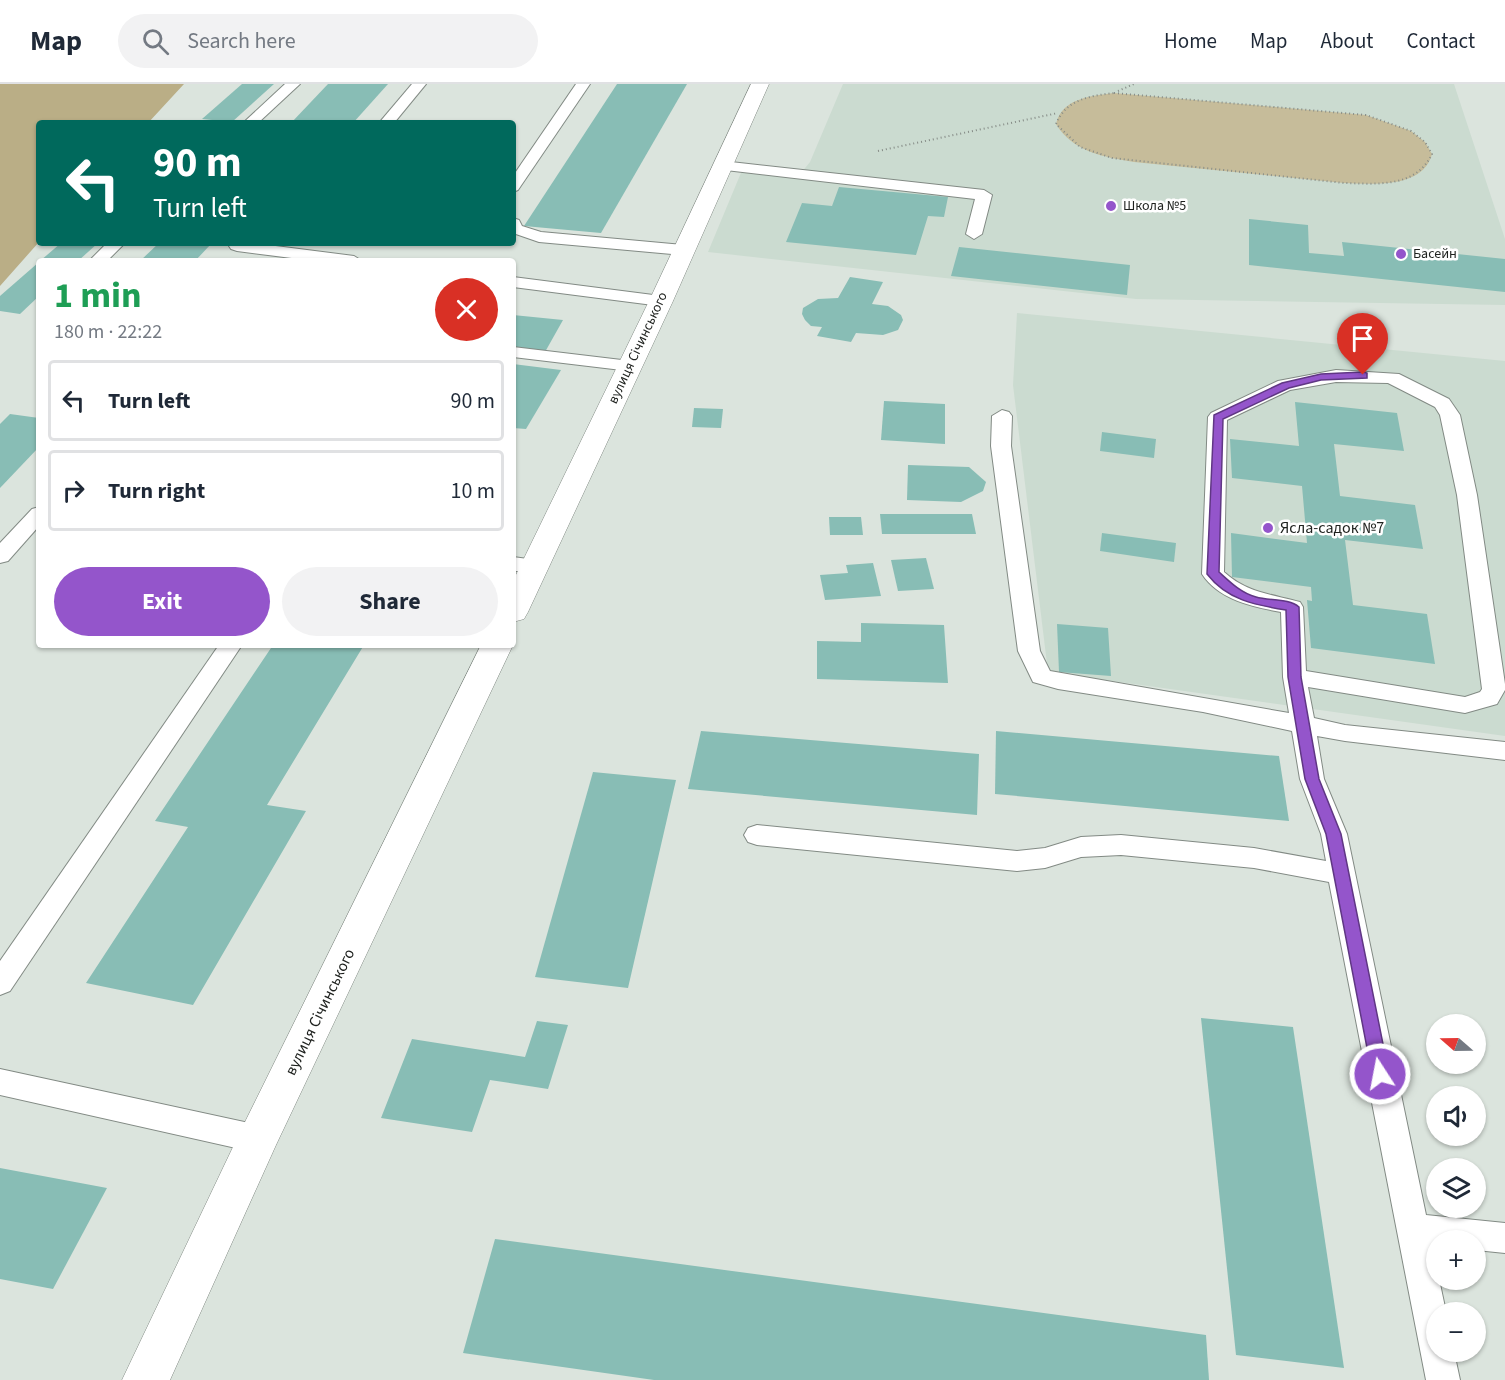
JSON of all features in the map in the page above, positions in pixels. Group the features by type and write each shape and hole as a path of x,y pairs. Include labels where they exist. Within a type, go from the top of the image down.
{"street":[{"name":"вулиця Січинського","path":"516,599 524,565 630,366 760,84"},
{"name":"вулиця Січинського","path":"146,1380 258,1139 496,648"}],"lane":[{"path":"253,120 293,84"},
{"path":"389,120 419,84"},
{"path":"516,183 583,84"},
{"path":"722,166 984,195 974,234"},
{"path":"516,229 539,237 683,250"},
{"path":"100,258 114,246"},
{"path":"237,246 331,258"},
{"path":"516,282 661,301"},
{"path":"516,352 630,366"},
{"path":"1295,677 1465,705 1489,698 1494,689 1467,495 1450,415 1442,403 1404,382 1377,376 1314,378 1266,393 1218,417 1213,574 1233,592 1252,601 1292,607 1295,677 1305,725 1312,779 1334,834 1443,1380"},
{"path":"1002,416 1001,446 1029,651 1041,676 1058,681 1203,704 1305,725 1397,740 1505,751"},
{"path":"0,556 36,516"},
{"path":"0,983 229,648"},
{"path":"757,835 1017,861 1045,858 1081,847 1121,845 1254,858 1341,874"},
{"path":"0,1082 258,1139"},
{"path":"1411,1228 1505,1238"}],"path":[{"path":"1114,93 1134,84"},
{"path":"876,152 1058,113 1070,103 1090,96 1114,93 1366,115 1411,131 1425,142 1432,154 1429,165 1418,175 1399,181 1374,184 1134,162 1103,157 1079,148 1063,137 1056,124 1058,113"}],"shaded area":[{"path":"0,84 184,84 151,120 36,120 36,245 0,286"},
{"name":"Школа №5","path":"843,84 1454,84 1505,239 1505,305 1136,299 708,252 743,168 801,173 810,162"},
{"path":"1114,93 1366,115 1411,131 1425,142 1432,154 1427,165 1408,179 1368,184 1344,183 1112,158 1080,147 1071,141 1056,124 1059,115 1071,104 1087,97"},
{"name":"Ясла-садок №7","path":"1017,313 1505,361 1505,736 1048,672 1013,385"}],"building":[{"path":"242,84 274,84 234,120 202,119"},
{"path":"328,84 388,84 356,120 294,120"},
{"path":"617,84 687,84 601,233 524,226"},
{"path":"839,187 948,197 944,217 928,216 916,255 786,242 802,203 832,206"},
{"name":"Басейн","path":"1249,219 1308,225 1309,253 1344,256 1342,242 1505,259 1505,292 1249,265"},
{"path":"58,246 95,246 81,258 44,258"},
{"path":"156,246 209,246 198,258 143,258"},
{"path":"959,247 1130,265 1127,295 951,276"},
{"path":"36,265 36,299 20,314 0,311 0,296"},
{"path":"850,277 883,282 872,304 888,306 901,315 903,320 898,330 883,335 856,333 851,342 817,336 822,327 811,326 805,320 802,314 803,308 818,299 838,298"},
{"path":"516,315 563,320 545,352 516,348"},
{"path":"516,364 561,370 526,429 516,428"},
{"path":"884,401 945,404 945,444 881,440"},
{"path":"1295,402 1397,413 1404,451 1334,444 1340,496 1415,505 1423,549 1345,540 1353,605 1427,614 1435,664 1311,648 1307,600 1312,601 1311,587 1232,577 1231,533 1307,543 1302,486 1232,478 1230,439 1299,446"},
{"path":"694,408 723,409 721,428 692,427"},
{"path":"10,414 36,418 36,450 0,488 0,424"},
{"path":"1102,432 1156,439 1154,458 1100,451"},
{"path":"908,465 969,467 986,482 983,491 961,502 907,500"},
{"path":"880,514 972,514 976,534 882,534"},
{"path":"829,517 861,517 863,535 830,535"},
{"path":"1102,533 1176,543 1174,562 1100,551"},
{"path":"926,558 934,589 898,591 891,560"},
{"path":"873,563 881,596 825,600 820,575 848,573 846,565"},
{"path":"861,623 944,625 948,683 817,679 817,641 861,642"},
{"path":"1057,624 1108,628 1111,676 1059,672"},
{"path":"271,648 362,648 267,805 306,811 193,1005 86,983 188,827 155,821"},
{"path":"701,731 979,754 977,815 688,789"},
{"path":"996,731 1279,756 1289,821 995,794"},
{"path":"593,772 676,780 628,988 535,977"},
{"path":"1201,1018 1293,1027 1344,1368 1236,1355"},
{"path":"537,1021 568,1025 548,1089 490,1080 472,1132 381,1118 412,1039 525,1057"},
{"path":"0,1168 107,1188 53,1289 0,1279"},
{"path":"495,1239 1206,1335 1209,1380 654,1380 463,1353"}],"place":[{"name":"Школа №5","path":"1111,206"},
{"name":"Басейн","path":"1401,254"},
{"name":"Ясла-садок №7","path":"1268,528"}],"route":[{"path":"1363,375 1321,377 1286,385 1241,404 1218,417 1213,574 1233,592 1252,601 1292,607 1295,677 1305,725 1312,779 1334,834 1380,1074"}]}
